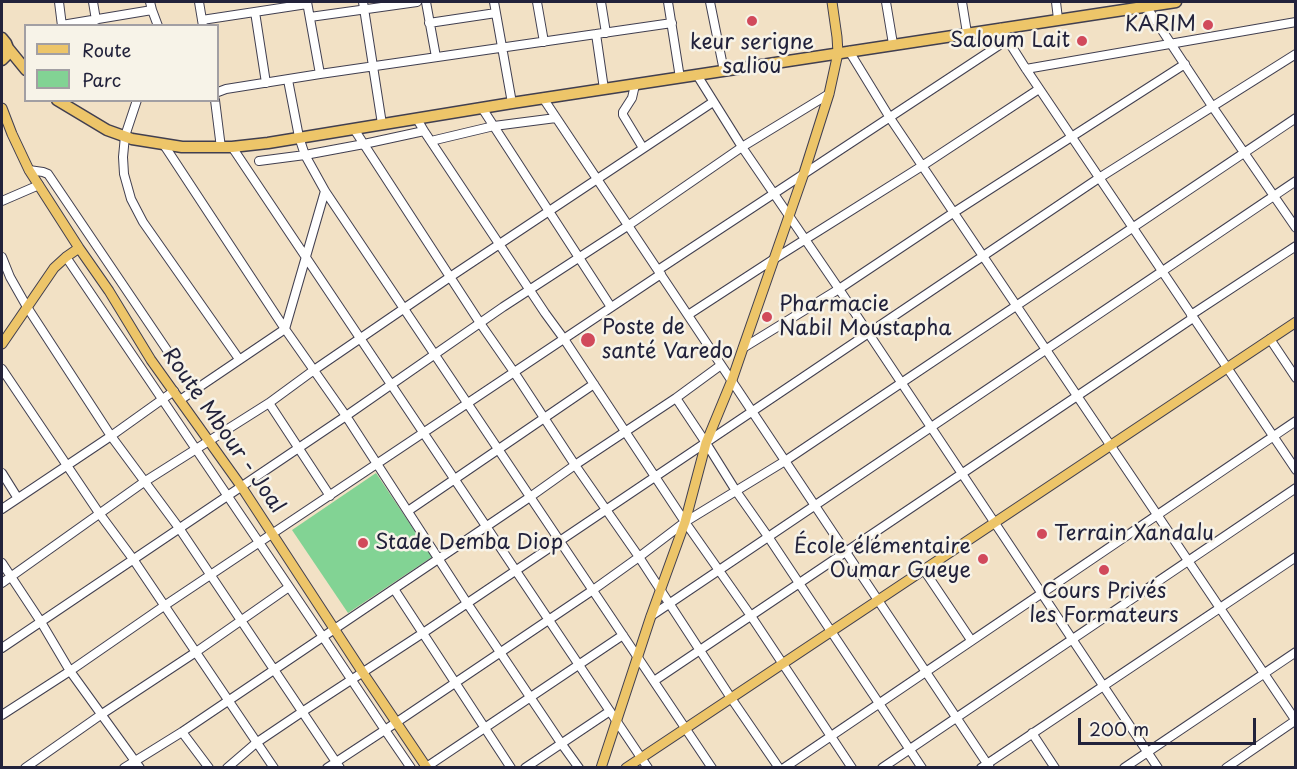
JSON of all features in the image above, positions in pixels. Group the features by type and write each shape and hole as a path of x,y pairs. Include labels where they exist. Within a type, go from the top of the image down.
{"highway":[{"path":"60,102 107,130 125,136 182,147 226,147 268,143 543,98 1176,2"},
{"path":"2,38 6,43 4,55 22,66"}],"main road":[{"path":"601,768 637,656 685,522 706,443 732,380 844,52 837,37 832,2"},
{"name":"Route Mbour - Joal","path":"2,108 29,170 109,291 151,360 241,486 426,767"},
{"path":"2,344 54,268 79,248"},
{"path":"627,768 1296,322"}],"street":[{"path":"59,2 62,24"},
{"path":"93,2 96,20"},
{"path":"199,2 202,23 307,3 320,74"},
{"path":"310,17 363,6 417,2"},
{"path":"426,2 436,57"},
{"path":"495,2 512,103"},
{"path":"537,2 544,42"},
{"path":"601,2 606,33"},
{"path":"669,2 680,78"},
{"path":"710,2 724,71"},
{"path":"886,2 892,44"},
{"path":"962,2 967,33"},
{"path":"1056,2 1058,19"},
{"path":"69,24 96,20 151,6 157,24"},
{"path":"363,6 382,124"},
{"path":"1146,6 1296,228"},
{"path":"255,12 266,83"},
{"path":"429,23 496,13"},
{"path":"1026,69 1296,22"},
{"path":"219,92 320,74 672,23"},
{"path":"1000,28 1296,470"},
{"path":"596,34 604,89"},
{"path":"2,715 564,339 773,193 1007,40"},
{"path":"844,52 1295,721 1226,768"},
{"path":"228,768 256,743 516,571 1099,178 1296,54"},
{"path":"743,348 839,290 953,213 1185,64"},
{"path":"697,75 742,147 1158,768"},
{"path":"288,80 299,137 305,155 325,191 712,768"},
{"path":"635,85 632,98 623,115 643,148"},
{"path":"688,315 1039,89"},
{"path":"2,648 742,147 829,94"},
{"path":"543,98 957,717 986,766 1296,557"},
{"path":"136,102 125,136 123,165 123,174 131,199 143,222 239,359"},
{"path":"215,102 226,147 305,256 648,768"},
{"path":"2,583 144,482 269,403 450,277 713,102"},
{"path":"482,108 611,307"},
{"path":"417,118 685,522 751,616 852,768"},
{"path":"431,141 494,126 556,118"},
{"path":"327,768 338,765 384,730 593,590 685,522 785,461 1296,118"},
{"path":"354,129 480,323 639,557 731,698 782,768 1296,421"},
{"path":"259,161 305,155 424,131"},
{"path":"164,145 285,329 346,416 500,653 579,768"},
{"path":"29,170 48,174 194,390"},
{"path":"651,616 1296,181"},
{"path":"2,201 39,185"},
{"path":"2,509 163,400 194,390 285,329 325,191"},
{"path":"79,248 92,240"},
{"path":"654,681 1296,246"},
{"path":"2,257 6,278 111,436 179,528 338,765"},
{"path":"66,257 411,768"},
{"path":"1270,339 1296,378"},
{"path":"124,768 182,732 487,527 721,365"},
{"path":"2,369 274,768"},
{"path":"408,511 594,384"},
{"path":"676,398 922,768"},
{"path":"269,403 330,496"},
{"path":"2,473 17,497"},
{"path":"882,768 1296,488"},
{"path":"2,562 70,671 140,768"},
{"path":"924,570 971,640"},
{"path":"25,768 289,587"},
{"path":"394,589 511,768"},
{"path":"426,767 623,635"},
{"path":"1124,768 1296,652"},
{"path":"525,768 610,711"},
{"path":"182,732 209,768"},
{"path":"1032,734 1055,768"}],"green space":[{"name":"Stade Demba Diop","path":"376,473 432,557 348,613 292,530"}],"place":[{"name":"keur serigne saliou","path":"752,21"},
{"name":"KARIM","path":"1208,25"},
{"name":"Saloum Lait","path":"1082,41"},
{"name":"Pharmacie Nabil Moustapha","path":"767,317"},
{"name":"Poste de santé Varedo","path":"588,340"},
{"name":"Terrain Xandalu","path":"1042,534"},
{"name":"Stade Demba Diop","path":"363,543"},
{"name":"École élémentaire Oumar Gueye","path":"983,559"},
{"name":"Cours Privés les Formateurs","path":"1104,570"}]}
